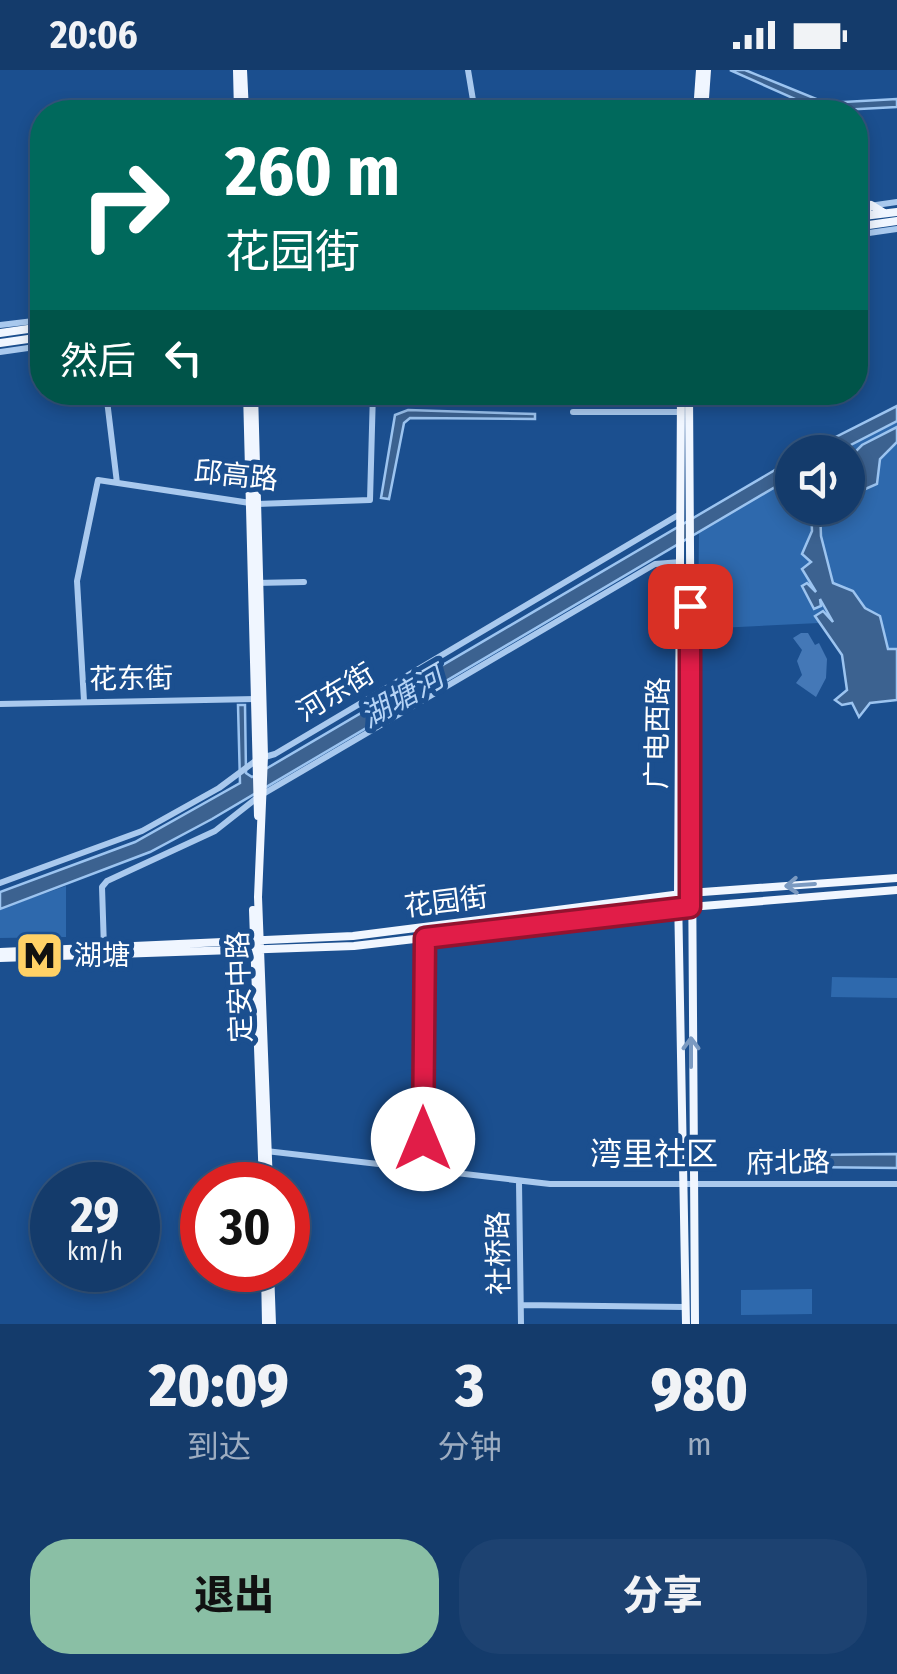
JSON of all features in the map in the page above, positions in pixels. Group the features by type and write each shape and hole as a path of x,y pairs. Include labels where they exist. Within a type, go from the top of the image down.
{"main road":[{"path":"240,70 241,100"},
{"path":"701,100 703,70"},
{"path":"868,208 872,205 886,213"},
{"path":"868,216 897,212"},
{"path":"868,225 897,221"},
{"path":"5,332 30,327"},
{"path":"5,332 30,335"},
{"path":"251,405 259,762"},
{"name":"广电西路","path":"681,405 690,907"},
{"name":"广电西路","path":"684,516 688,405"},
{"name":"广电西路","path":"678,908 682,562 686,542"},
{"name":"定安中路","path":"259,762 262,793 257,947 265,1162"},
{"name":"花园街","path":"0,955 104,948 257,947 678,894 897,878"},
{"name":"花园街","path":"0,955 425,938 678,908 897,890"},
{"path":"686,1324 690,907"},
{"path":"678,908 686,1186 695,1324"},
{"path":"268,1292 269,1324"}],"street":[{"path":"468,70 472,100"},
{"path":"868,206 897,202"},
{"path":"868,233 897,229"},
{"path":"0,352 30,348"},
{"path":"108,405 117,483"},
{"name":"邱高路","path":"84,702 77,580 98,480 254,503 370,500 373,405"},
{"path":"573,412 681,412"},
{"name":"河东街","path":"0,883 142,831 684,516"},
{"path":"104,948 102,887 107,881 215,832 262,793 654,564 682,562"},
{"path":"256,583 304,582"},
{"name":"花东街","path":"0,704 260,698"},
{"path":"422,1169 425,938"},
{"name":"府北路","path":"265,1150 519,1182 686,1186 897,1184"},
{"name":"社桥路","path":"519,1182 522,1324"},
{"path":"521,1305 685,1307"}],"shaded area":[{"path":"897,421 897,700 845,667 842,655 819,623 698,629 699,531 775,487 775,525 865,525 865,438"},
{"path":"66,886 66,937 0,938 0,909"},
{"path":"832,977 897,978 897,998 831,997"},
{"path":"812,1289 812,1314 741,1315 741,1290"}],"water":[{"path":"730,70 745,70 819,100 797,100"},
{"path":"897,99 897,107 868,109 868,101"},
{"path":"897,406 897,421 865,438 840,435"},
{"path":"408,410 535,414 535,419 410,418 404,423 389,499 381,498 395,415"},
{"path":"897,427 897,442 880,459 877,484 865,489 865,443"},
{"name":"湖塘河","path":"775,470 775,487 212,819 150,852 0,909 0,892 135,842 240,783 238,705 245,705 246,773 252,777"},
{"path":"812,525 821,525 833,583 853,591 865,608 880,616 888,649 897,649 897,700 870,703 859,717 852,703 842,705 835,700 847,690 842,655 815,616 823,611 833,622 820,599 821,606 814,609 802,586 807,583 816,592 802,569 811,562 802,554"},
{"path":"897,1154 897,1168 805,1167 806,1155"}],"building":[{"path":"808,633 815,645 819,643 827,659 826,678 816,697 796,683 802,675 797,661 802,650 793,638"}],"place":[{"name":"湖塘","path":"39,955"}],"district":[{"name":"湾里社区","path":"654,1154"}],"route":[{"path":"423,1139 425,938 690,907 690,606"}]}
